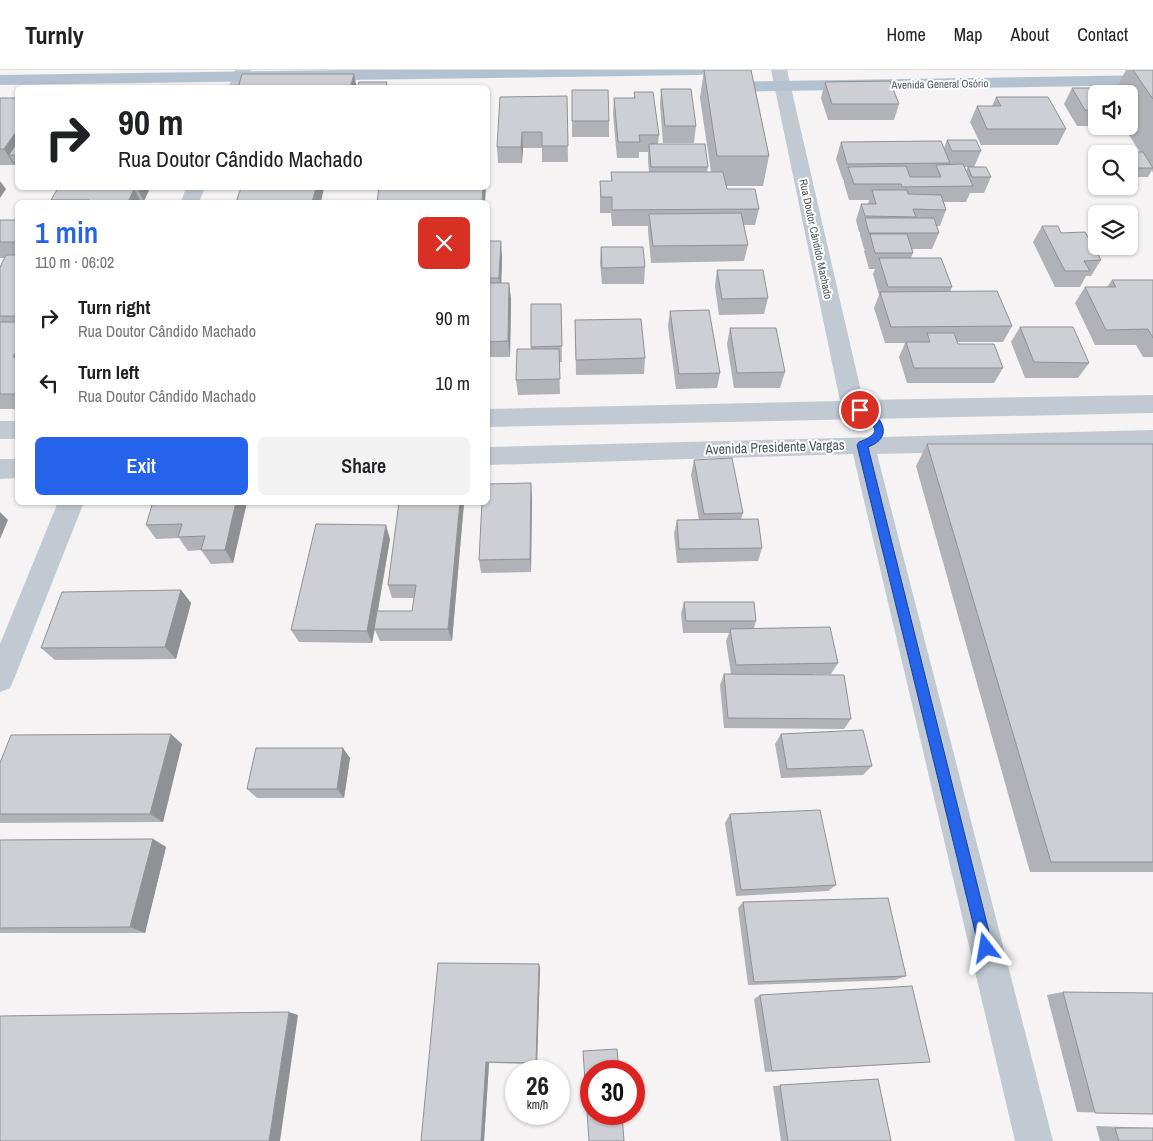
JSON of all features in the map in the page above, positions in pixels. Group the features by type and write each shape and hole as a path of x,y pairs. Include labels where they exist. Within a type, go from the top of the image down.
{"main road":[{"path":"0,80 239,78 499,84 699,70"},
{"name":"Avenida General Osório","path":"703,87 781,78 1087,75 1153,80"},
{"path":"499,84 524,89"}],"street":[{"name":"Rua Doutor Cândido Machado","path":"781,78 854,409"},
{"path":"490,418 1153,404"},
{"path":"854,409 842,413 836,422 836,427 848,441 862,445 1034,1141"},
{"path":"0,430 15,430"},
{"name":"Avenida Presidente Vargas","path":"490,456 1153,439"},
{"path":"0,469 15,468"},
{"path":"0,679 70,505"}],"building":[{"path":"704,70 751,70 769,156 717,156"},
{"path":"1133,70 1153,70 1153,99"},
{"path":"242,74 354,74 351,85 239,85"},
{"path":"890,81 899,104 832,104 825,82"},
{"path":"359,82 387,82 386,85 358,85"},
{"path":"1072,88 1088,88 1088,110 1085,110"},
{"path":"661,89 691,89 696,126 665,126"},
{"path":"572,90 608,90 609,121 572,121"},
{"path":"634,92 653,92 659,135 639,135 640,142 618,142 614,98 635,98"},
{"path":"567,96 568,146 542,146 542,132 522,132 521,147 497,147 500,97"},
{"path":"996,97 1048,97 1066,129 987,129 977,106 1001,106"},
{"path":"0,98 15,98 15,133 4,149 0,149"},
{"path":"947,140 976,140 981,151 952,151"},
{"path":"941,141 950,163 847,164 841,142"},
{"path":"649,144 705,144 708,167 651,167"},
{"path":"15,146 15,155 9,155"},
{"path":"1138,152 1143,152 1153,168 1138,168"},
{"path":"963,164 973,186 902,187 901,184 854,184 848,167 906,166 910,177 941,177 936,165"},
{"path":"968,167 986,167 991,177 972,177"},
{"path":"611,172 723,172 727,189 755,189 759,209 612,210 612,197 601,197 600,181 612,181"},
{"path":"57,190 134,190 129,200 51,200"},
{"path":"240,190 315,190 313,200 237,200"},
{"path":"379,190 483,190 482,200 377,200"},
{"path":"872,190 907,190 908,194 941,195 946,210 913,209 916,217 865,216 861,204 876,204"},
{"path":"741,213 748,245 653,246 649,214"},
{"path":"865,218 934,218 939,233 869,233"},
{"path":"0,220 15,220 15,242 0,242"},
{"path":"1042,226 1058,226 1061,233 1085,232 1088,237 1088,255 1098,255 1101,260 1084,261 1090,271 1065,271"},
{"path":"870,234 907,234 913,253 875,253"},
{"path":"490,241 501,241 499,278 490,278"},
{"path":"601,247 643,247 645,267 602,268"},
{"path":"6,255 15,255 15,316 0,316 0,267"},
{"path":"879,258 941,258 952,287 888,287"},
{"path":"717,270 763,270 768,298 722,299"},
{"path":"1112,280 1153,280 1153,338 1148,329 1106,330 1085,287 1116,287"},
{"path":"490,283 509,283 508,341 490,342"},
{"path":"997,291 1012,326 891,327 880,292"},
{"path":"531,304 561,304 562,346 531,347"},
{"path":"709,310 720,373 679,374 670,311"},
{"path":"641,319 645,358 576,360 575,320"},
{"path":"0,322 15,322 15,353 13,357 15,357 15,394 0,394"},
{"path":"1020,327 1073,327 1089,363 1034,362"},
{"path":"730,328 776,328 785,372 737,373"},
{"path":"927,333 954,333 958,344 994,344 1003,368 914,368 906,342 930,342"},
{"path":"517,349 559,349 560,379 516,380"},
{"path":"927,444 1153,444 1153,862 1051,862"},
{"path":"732,458 743,513 704,514 694,460"},
{"path":"531,483 530,559 479,560 482,505 490,505 490,484"},
{"path":"152,505 235,505 225,550 201,550 205,536 178,537 182,524 146,525"},
{"path":"399,505 460,505 448,629 374,629 377,611 412,611 416,585 388,585"},
{"path":"758,519 762,548 679,549 677,520"},
{"path":"316,524 386,525 367,631 291,630"},
{"path":"181,590 165,647 41,648 62,592"},
{"path":"684,602 754,602 756,621 686,621"},
{"path":"830,627 838,663 736,665 730,629"},
{"path":"724,674 844,675 851,719 728,718"},
{"path":"863,730 872,766 787,769 781,734"},
{"path":"171,734 150,814 0,814 0,763 11,735"},
{"path":"256,748 343,748 337,789 247,789"},
{"path":"820,810 836,885 741,890 730,814"},
{"path":"153,839 130,927 0,928 0,840"},
{"path":"888,898 906,976 754,982 743,902"},
{"path":"438,963 539,964 536,1060 486,1062 481,1141 421,1141"},
{"path":"912,986 930,1062 772,1071 760,995"},
{"path":"1063,992 1153,993 1153,1114 1095,1113"},
{"path":"289,1012 269,1141 0,1141 0,1016"},
{"path":"617,1049 618,1060 584,1060 583,1051"},
{"path":"878,1079 891,1141 788,1141 780,1085"},
{"path":"588,1125 623,1125 624,1141 589,1141"},
{"path":"1115,1128 1153,1128 1153,1141 1119,1141"}],"route":[{"path":"860,410 866,412 878,424 879,434 873,441 862,445 986,948"}]}
